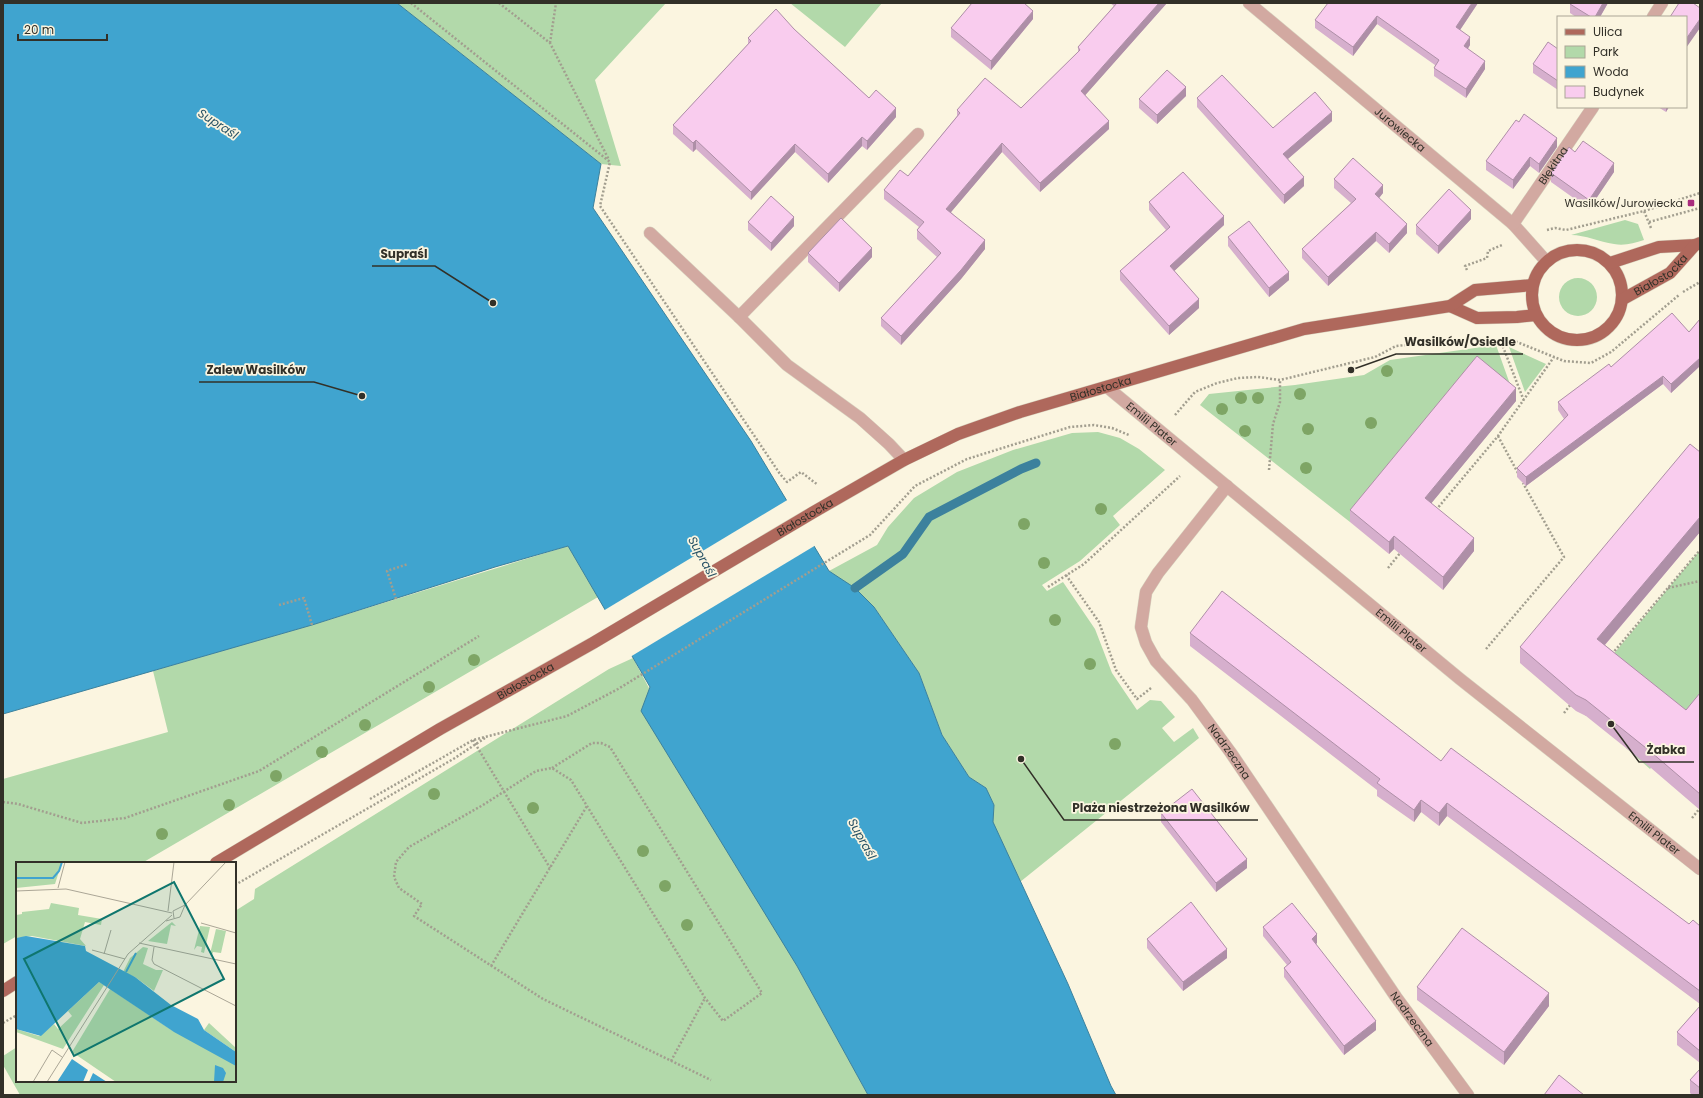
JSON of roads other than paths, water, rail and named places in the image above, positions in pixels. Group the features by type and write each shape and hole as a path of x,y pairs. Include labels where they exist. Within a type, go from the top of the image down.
{"main road":[{"name":"Białostocka","path":"1610,263 1659,247 1697,244"},
{"name":"Białostocka","path":"1623,299 1670,273 1697,244"},
{"path":"1578,249 1595,253 1610,263 1620,279 1623,299 1618,315 1608,328 1594,337 1583,340 1561,337 1546,329 1536,315 1532,300 1533,284 1538,272 1546,261 1561,252 1578,249"},
{"name":"Białostocka","path":"218,862 440,729 593,643 812,513 904,460 958,434 1020,412 1304,330 1450,306 1475,290 1533,284"},
{"path":"1450,306 1477,318 1536,315"},
{"path":"3,991 16,983"}],"street":[{"name":"Jurowiecka","path":"1249,3 1513,224 1546,261"},
{"path":"1654,16 1662,3"},
{"name":"Błękitna","path":"1513,224 1592,108"},
{"path":"739,317 918,134"},
{"path":"650,233 739,317 787,365 860,418 889,444 904,460"},
{"name":"Emilii Plater","path":"1107,387 1460,679 1700,869"},
{"name":"Nadrzeczna","path":"1227,486 1158,572 1146,592 1141,628 1146,643 1156,661 1202,714 1231,753 1396,997 1468,1095"}],"water":[{"path":"3,3 397,3 601,164 593,208 751,441 829,571 855,588 874,607 919,673 942,735 969,777 986,788 994,805 993,822 1068,984 1116,1095 868,1095 797,966 641,711 650,687 568,546 495,567 312,625 3,714"}],"waterway":[{"path":"855,588 903,554 929,517 1021,469 1036,463"}],"place":[{"name":"Wasilków/Jurowiecka","path":"1691,203"},
{"name":"Supraśl","path":"493,303"},
{"name":"Wasilków/Osiedle","path":"1351,370"},
{"name":"Zalew Wasilków","path":"362,396"},
{"name":"Żabka","path":"1611,724"},
{"name":"Plaża niestrzeżona Wasilków","path":"1021,759"}]}
